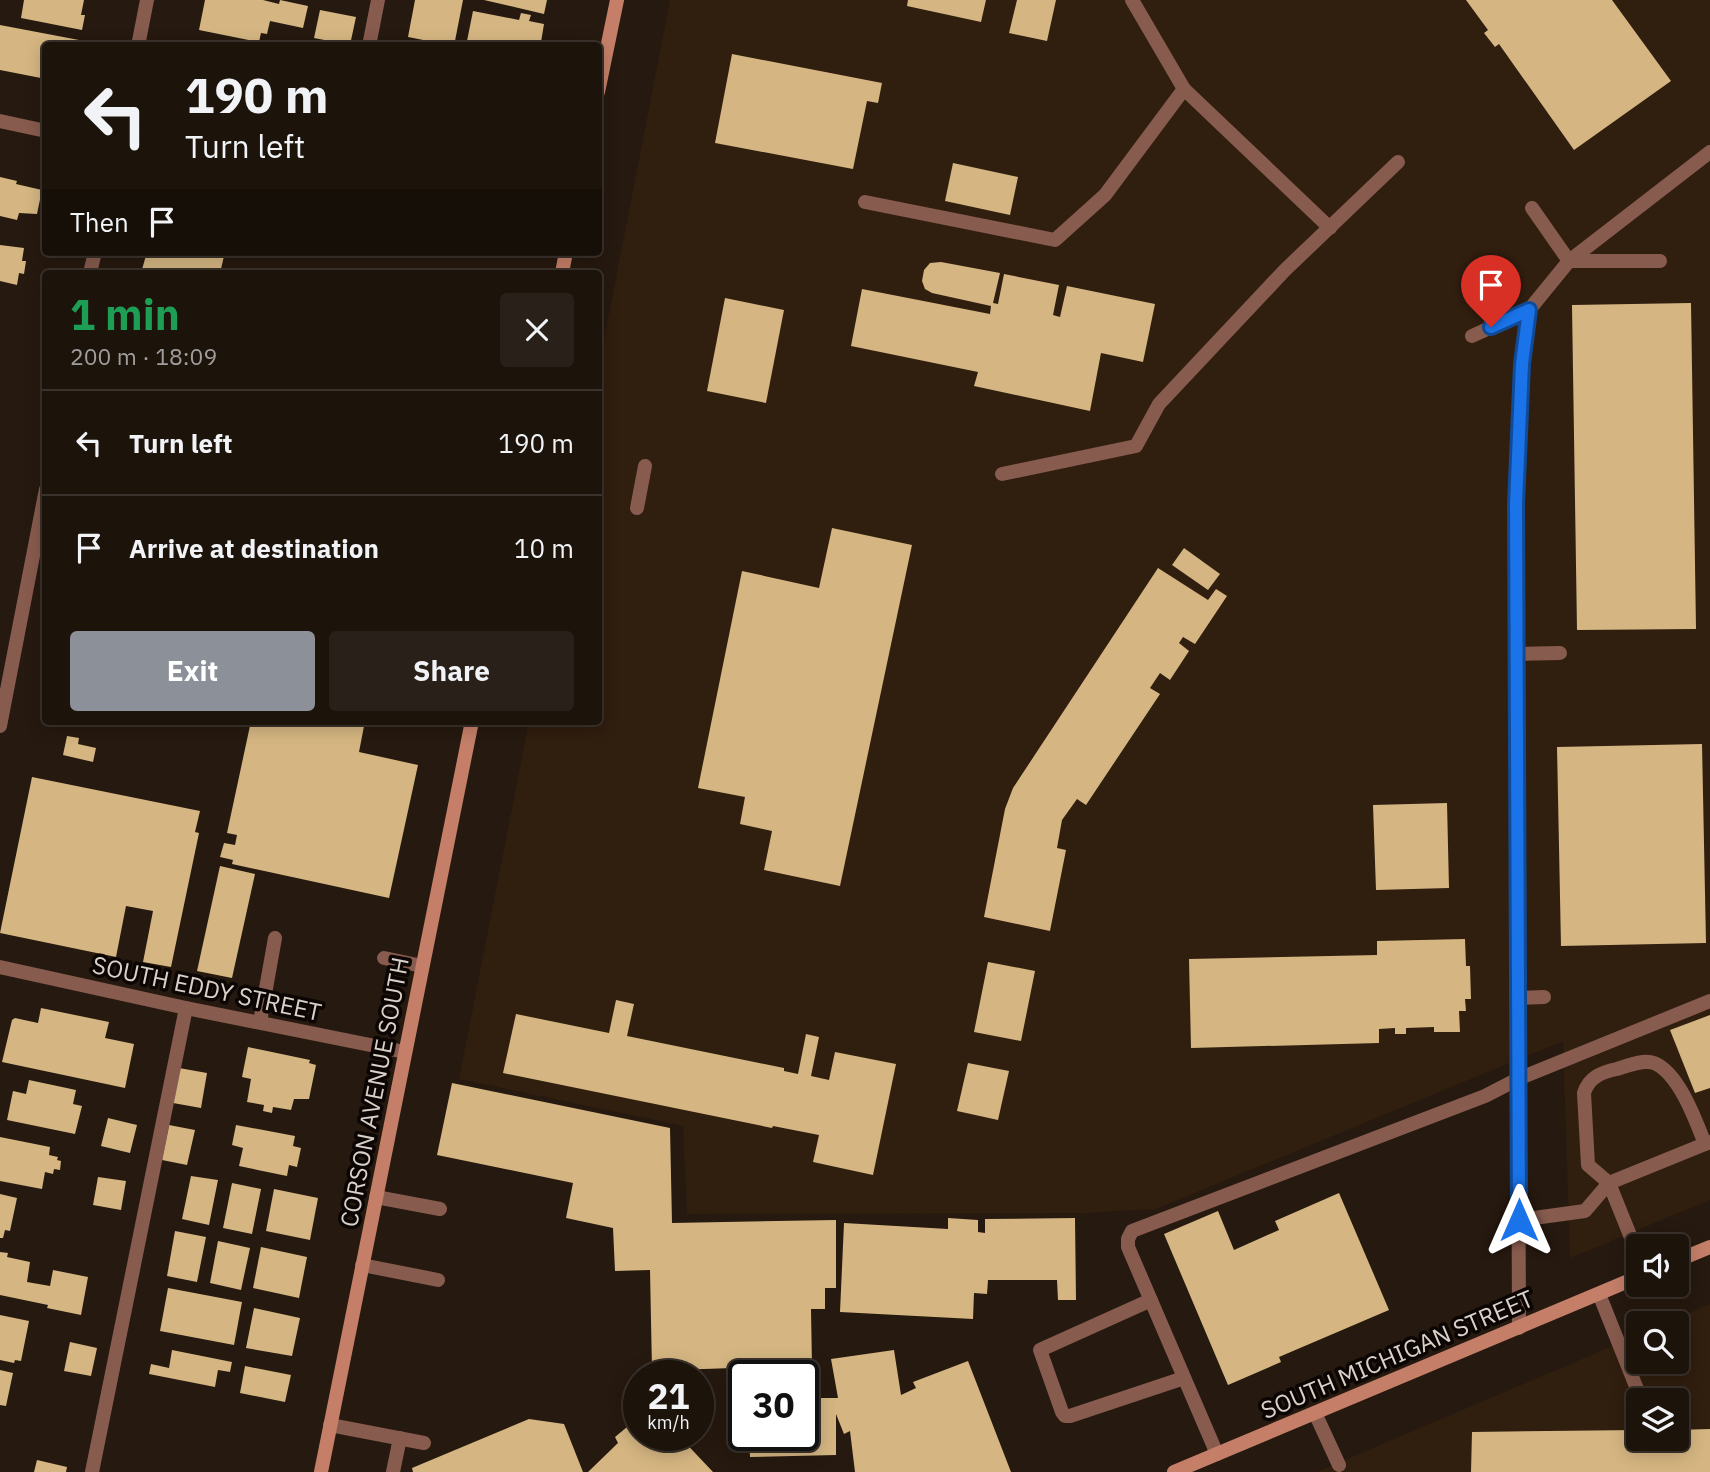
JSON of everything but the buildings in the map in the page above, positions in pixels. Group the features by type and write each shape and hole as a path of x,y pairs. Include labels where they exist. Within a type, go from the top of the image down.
{"street":[{"path":"139,42 147,0"},
{"path":"370,42 378,0"},
{"path":"602,73 617,0"},
{"path":"1132,0 1184,89 1330,228"},
{"path":"865,202 1055,240 1105,195 1184,89"},
{"path":"0,121 42,130"},
{"path":"1472,336 1529,310 1569,261 1710,152"},
{"path":"1002,474 1136,446 1159,404 1285,270 1398,162"},
{"path":"1532,208 1569,261"},
{"path":"1569,261 1660,261"},
{"path":"1519,1328 1516,504 1522,364 1529,310"},
{"path":"637,508 645,466"},
{"path":"0,726 42,510"},
{"path":"1517,654 1560,653"},
{"name":"CORSON AVENUE SOUTH","path":"321,1472 471,725"},
{"path":"260,1023 275,938"},
{"path":"384,958 422,966"},
{"name":"SOUTH EDDY STREET","path":"0,967 405,1052"},
{"path":"1518,998 1544,997"},
{"path":"1217,1454 1128,1247 1132,1231 1485,1096 1518,1079 1710,1001"},
{"path":"92,1472 186,1008"},
{"path":"1519,1220 1585,1210 1609,1183 1708,1143 1688,1100 1664,1070 1653,1062 1640,1062 1593,1077 1586,1085 1584,1093 1588,1165 1609,1183 1630,1234"},
{"path":"376,1197 440,1209"},
{"path":"1689,1256 1710,1247"},
{"path":"362,1265 438,1280"},
{"name":"SOUTH MICHIGAN STREET","path":"1174,1472 1626,1283"},
{"path":"1599,1294 1637,1388"},
{"path":"1151,1300 1040,1350 1062,1412 1065,1416 1070,1416 1184,1378"},
{"path":"1315,1413 1339,1465"},
{"path":"330,1425 424,1443"},
{"path":"393,1472 400,1438"}],"shaded area":[{"path":"670,0 1710,0 1710,1200 1570,1258 1563,1041 1156,1209 1086,1213 687,1214 683,1126 459,1079 528,725 602,725 602,350"},
{"path":"1710,1304 1710,1472 1317,1472 1626,1340 1626,1374 1689,1374 1689,1313"}],"route":[{"path":"1491,327 1529,310 1522,364 1516,504 1519,1220"}]}
